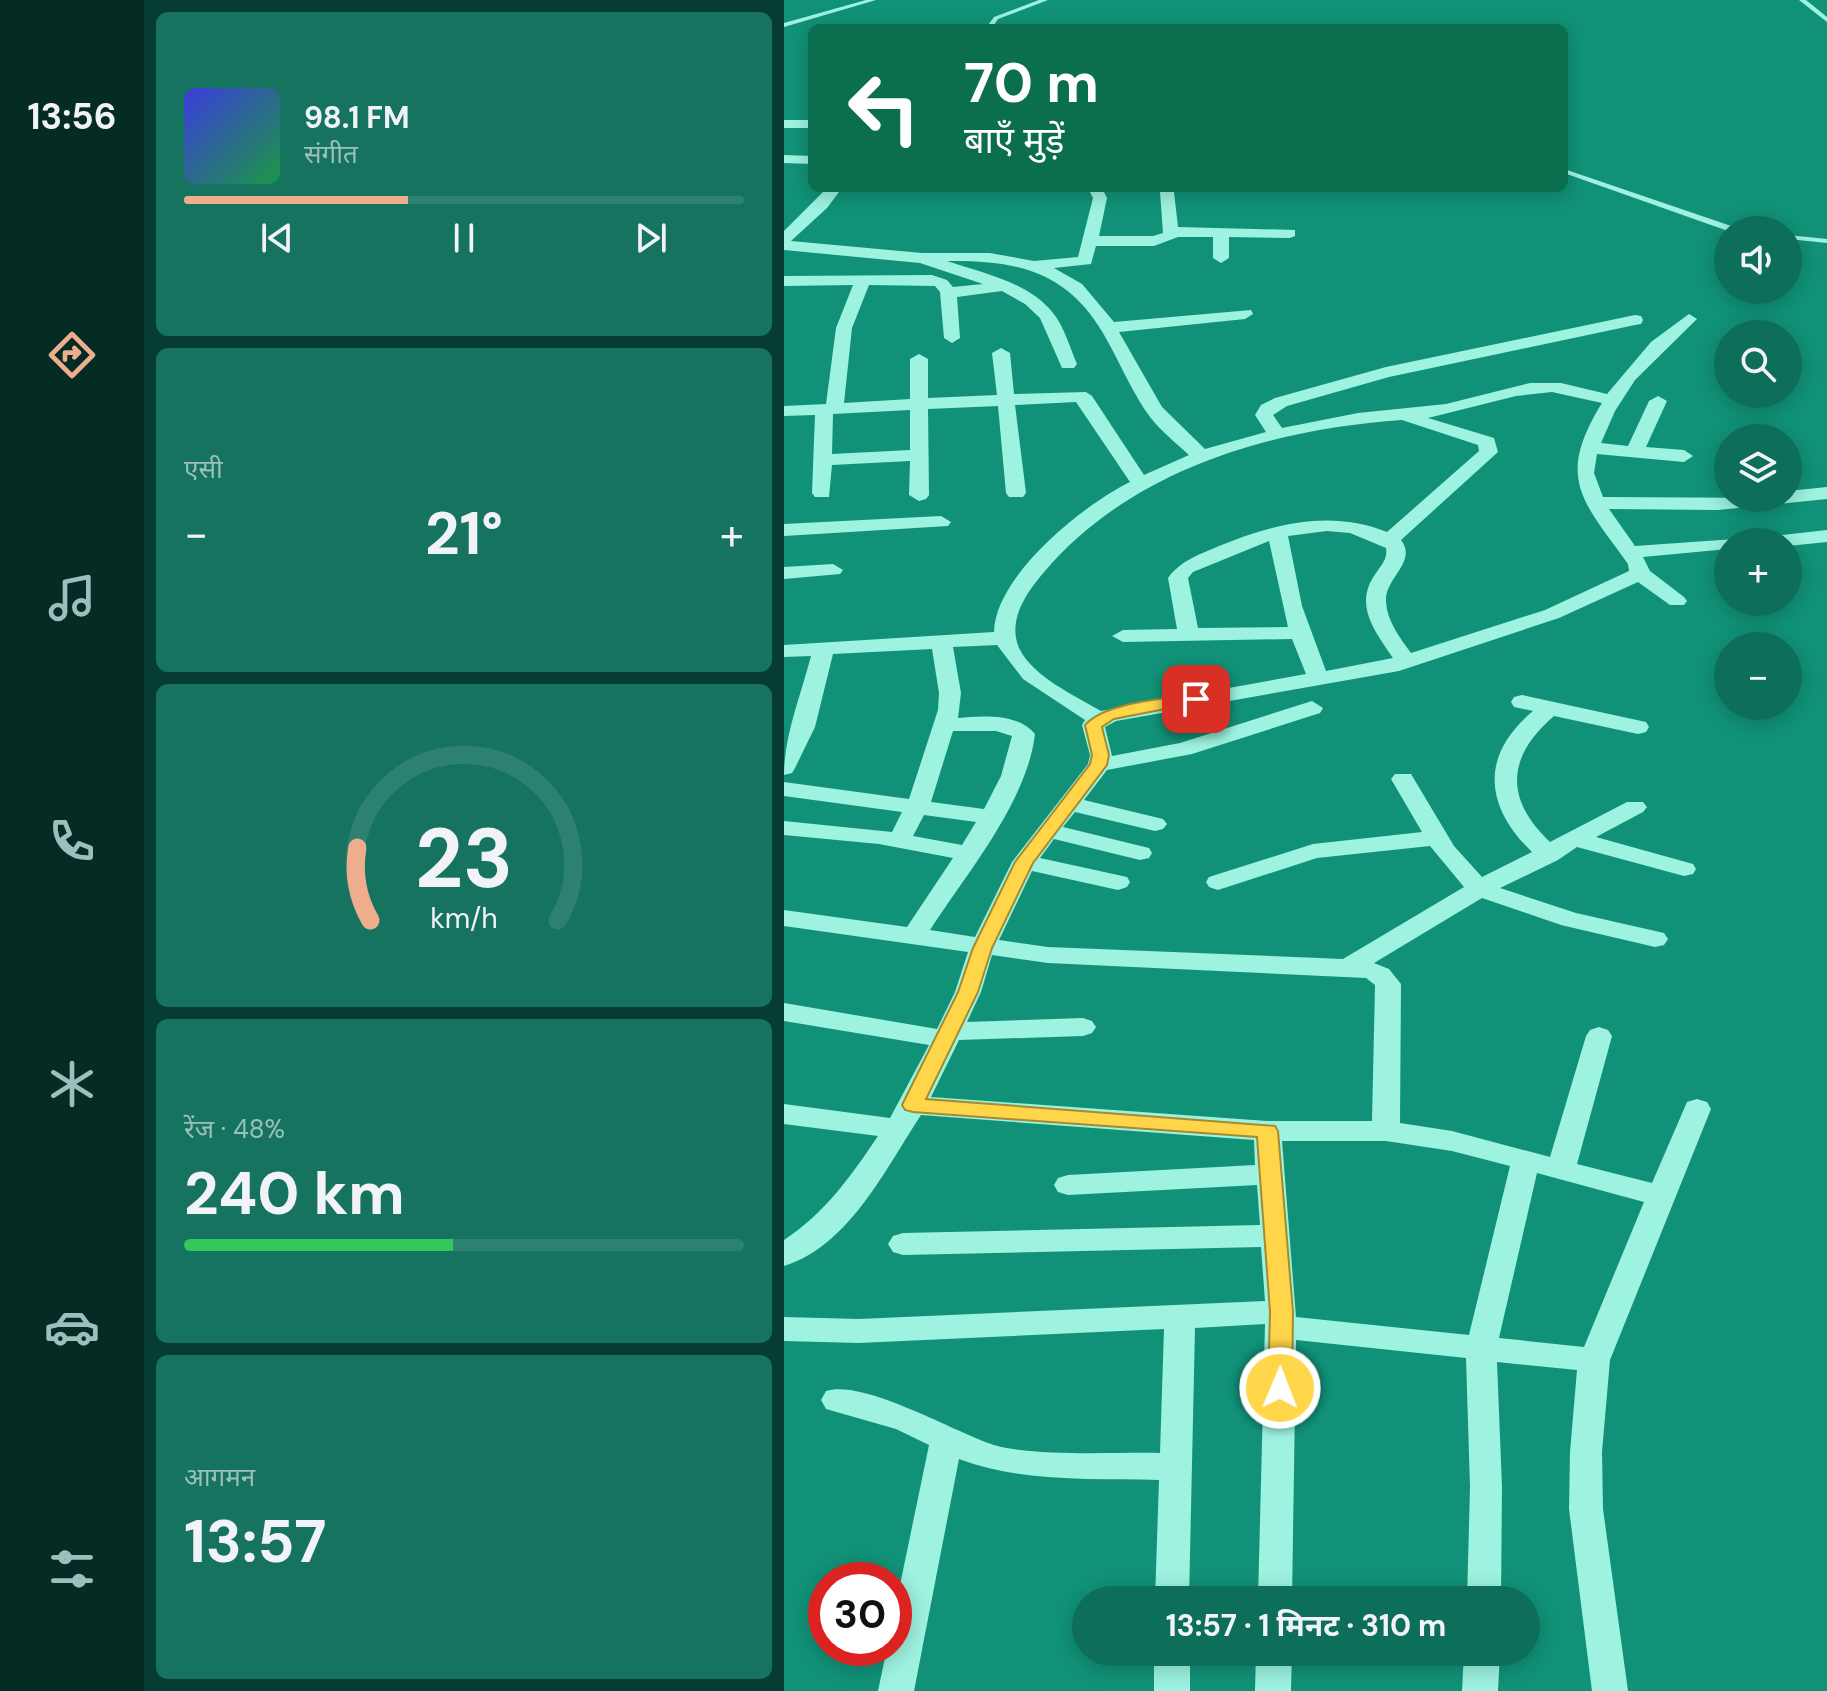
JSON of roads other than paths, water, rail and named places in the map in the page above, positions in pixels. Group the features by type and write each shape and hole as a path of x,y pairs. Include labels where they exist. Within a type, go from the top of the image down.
{"street":[{"path":"784,124 808,124"},
{"path":"784,159 808,160"},
{"path":"784,242 832,192"},
{"path":"784,242 922,258 955,256 1031,264 1085,261 1100,198 1097,192"},
{"path":"1091,241 1161,240 1171,236 1167,192"},
{"path":"1171,232 1290,233"},
{"path":"1221,232 1221,258"},
{"path":"922,258 1004,286 1031,301 1047,316 1068,364"},
{"path":"1031,264 1051,271 1091,302 1154,409 1201,456"},
{"path":"822,493 829,408 844,328 863,280"},
{"path":"784,281 932,280 941,283 948,291 952,338"},
{"path":"948,291 1004,286"},
{"path":"1107,328 1245,314"},
{"path":"1677,601 1640,574 1598,503 1585,473 1590,448 1610,400 1656,346 1689,319"},
{"path":"1277,434 1264,415 1267,409 1281,402 1386,372 1635,320"},
{"path":"1001,353 1016,493"},
{"path":"919,359 919,495"},
{"path":"1099,719 1029,674 1005,638 1005,616 1041,560 1065,534 1140,483 1201,456 1277,434 1349,419 1435,412 1521,390 1548,387 1610,400"},
{"path":"784,411 1072,395 1086,400 1140,483"},
{"path":"1634,452 1658,401"},
{"path":"1389,540 1455,485 1489,452 1490,446 1487,442 1399,415"},
{"path":"1590,448 1684,456"},
{"path":"823,460 919,455"},
{"path":"1598,503 1718,504 1827,493"},
{"path":"784,530 941,522"},
{"path":"1189,636 1178,578 1180,573 1291,527 1343,527 1389,540 1397,548 1398,556 1376,588 1374,608 1406,661"},
{"path":"1277,531 1284,584 1298,633 1319,679"},
{"path":"1802,539 1827,536"},
{"path":"1629,552 1714,544"},
{"path":"784,573 833,570"},
{"path":"784,1255 819,1232 853,1195 904,1117 948,1035 968,992 982,948 1024,862 1099,765 1101,755 1093,725 1099,719 1406,661 1552,614 1640,574"},
{"path":"1123,636 1298,633"},
{"path":"784,651 1005,638"},
{"path":"899,841 917,807 949,710 950,693 942,642"},
{"path":"784,768 804,727 824,648"},
{"path":"1522,702 1547,710 1638,727"},
{"path":"1099,765 1184,749 1312,708"},
{"path":"1547,710 1521,734 1508,757 1505,791 1510,810 1549,855"},
{"path":"914,936 992,817 1021,757 1024,734 1001,725 943,725"},
{"path":"1403,779 1437,838 1479,889 1570,919 1655,939"},
{"path":"784,789 992,817"},
{"path":"1069,803 1155,824"},
{"path":"1348,967 1479,889 1549,855 1635,807"},
{"path":"784,828 899,841 966,853"},
{"path":"1047,830 1140,853"},
{"path":"1218,882 1313,851 1437,838"},
{"path":"1576,839 1684,869"},
{"path":"1024,862 1118,882"},
{"path":"784,918 1048,955 1372,969 1382,974 1388,984 1386,1131"},
{"path":"784,1012 948,1035 1083,1027"},
{"path":"1561,1169 1599,1036"},
{"path":"1610,1691 1586,1509 1586,1452 1594,1360 1697,1109"},
{"path":"784,1114 1267,1131 1386,1131 1452,1141 1526,1158 1661,1196"},
{"path":"1267,1131 1281,1320 1275,1586"},
{"path":"1484,1586 1486,1487 1481,1350 1526,1158"},
{"path":"1068,1185 1271,1174"},
{"path":"903,1244 1275,1236"},
{"path":"784,1329 859,1331 1180,1316 1281,1320 1481,1350 1594,1360"},
{"path":"1172,1586 1180,1316"},
{"path":"837,1400 905,1419 946,1440 996,1459 1047,1464 1174,1467"},
{"path":"896,1691 946,1440"},
{"path":"1172,1666 1172,1691"},
{"path":"1273,1691 1274,1666"},
{"path":"1480,1691 1481,1666"}],"lane":[{"path":"784,25 873,0"},
{"path":"992,24 996,18 1045,0"},
{"path":"1802,0 1827,20"},
{"path":"1568,172 1714,223"},
{"path":"1802,238 1827,241"}]}
